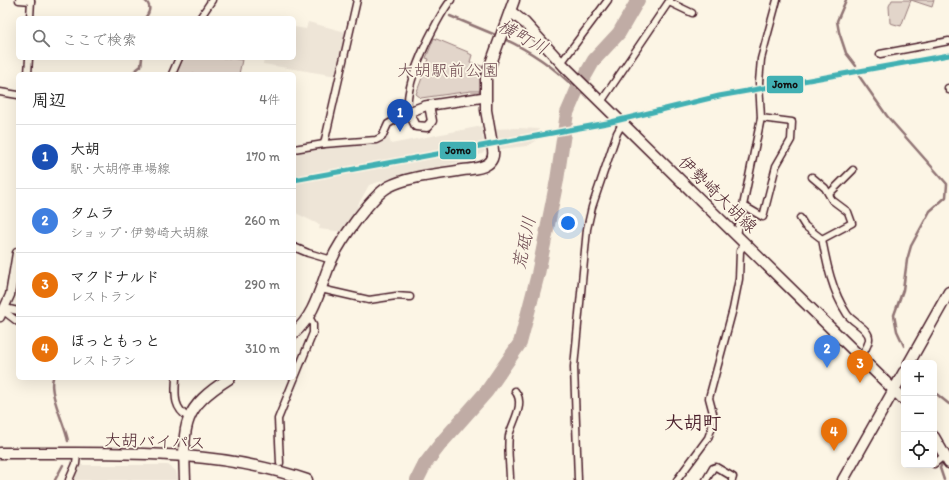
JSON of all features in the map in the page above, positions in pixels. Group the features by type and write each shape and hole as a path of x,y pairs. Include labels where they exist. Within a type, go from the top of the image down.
{"main road":[{"path":"296,332 309,317 332,260 370,203 389,187 426,176 481,168 489,163 494,154 485,97 486,77 499,37 514,0"},
{"name":"伊勢崎大胡線","path":"510,11 525,23 562,65 737,235 860,359 901,397"},
{"path":"409,112 429,105 485,97"},
{"path":"911,360 949,292"},
{"path":"844,479 901,377"},
{"path":"185,480 188,418 198,401 227,380"},
{"path":"937,442 947,459"},
{"name":"大胡バイパス","path":"0,453 185,456 245,464 307,480"}],"street":[{"path":"19,0 31,1 30,16"},
{"path":"201,16 212,0"},
{"path":"324,144 357,0"},
{"path":"429,105 432,121 426,127 416,126 409,112 407,98 411,80 439,18 451,0"},
{"path":"562,65 608,0"},
{"path":"737,235 761,118 760,67 777,0"},
{"path":"600,101 670,1 692,13"},
{"path":"880,54 949,41"},
{"path":"28,72 29,60"},
{"path":"173,72 177,60"},
{"path":"0,92 16,95"},
{"path":"296,149 324,144 376,140 382,137 388,124 409,112"},
{"path":"744,206 763,217 776,166 791,140 792,122 761,118"},
{"path":"578,480 574,367 586,229 617,133 622,124"},
{"path":"829,194 853,170"},
{"path":"812,177 829,194 837,205 848,212 852,224 822,239"},
{"path":"800,218 805,226 822,239 829,274 839,298 850,318 868,334 869,340 860,359"},
{"path":"677,480 708,438 712,427 713,413 709,398 733,309 739,279 740,252 745,243"},
{"path":"296,248 332,260"},
{"path":"2,311 10,296 16,264"},
{"path":"321,289 369,300 396,296 410,297"},
{"path":"2,311 16,311"},
{"path":"2,311 16,321"},
{"path":"296,375 313,333 313,324 309,317"},
{"path":"176,380 176,404 182,414 188,418"},
{"path":"280,463 278,419 294,380"},
{"path":"510,480 509,436 519,404 515,391"},
{"path":"69,480 76,464 77,454"},
{"path":"937,463 947,459"},
{"path":"706,480 713,468 716,467 733,477 732,480"}],"shaded area":[{"path":"308,22 346,32 337,76 263,64 264,60 296,60 296,27 306,29"},
{"path":"482,126 485,151 482,154 456,163 395,177 369,185 358,205 356,215 344,232 319,229 320,225 296,213 296,152 323,147 379,143 385,139 387,131 391,144"},
{"path":"494,129 539,129 536,141 527,146 500,149"},
{"path":"80,465 168,465 176,471 178,480 74,480"}],"green space":[{"path":"892,0 911,0 901,26 890,23 889,6"},
{"path":"911,0 934,0 932,7"},
{"name":"大胡駅前公園","path":"434,38 468,52 472,55 470,62 484,67 480,91 421,98 416,94 429,59 426,58"},
{"path":"182,60 242,60 239,72 177,72"}],"waterway":[{"path":"144,0 149,6 146,16"},
{"name":"荒砥川","path":"417,480 425,464 442,442 487,391 520,343 538,274 557,180 567,113 577,90 594,60 619,33 638,0"},
{"path":"846,0 837,21 846,53 856,66"},
{"name":"横町川","path":"450,16 498,36"},
{"name":"横町川","path":"502,38 522,48 542,61 577,90"},
{"path":"134,72 141,66 142,60"},
{"path":"859,76 887,116 947,184 946,197 930,211 911,246 907,260 903,290 894,315 897,331 904,346"},
{"path":"53,380 55,400 68,441"},
{"path":"937,394 949,404"},
{"path":"942,464 940,468 944,480"},
{"path":"55,480 63,465"}],"tunnel":[{"path":"280,463 282,480"}],"transit line":[{"name":"Jomo","path":"296,180 607,123 719,96 949,55"}],"place":[{"name":"大胡","path":"400,132"},
{"name":"タムラ","path":"827,368"},
{"name":"マクドナルド","path":"860,383"},
{"name":"ほっともっと","path":"834,451"}],"district":[{"name":"大胡町","path":"693,422"}]}
